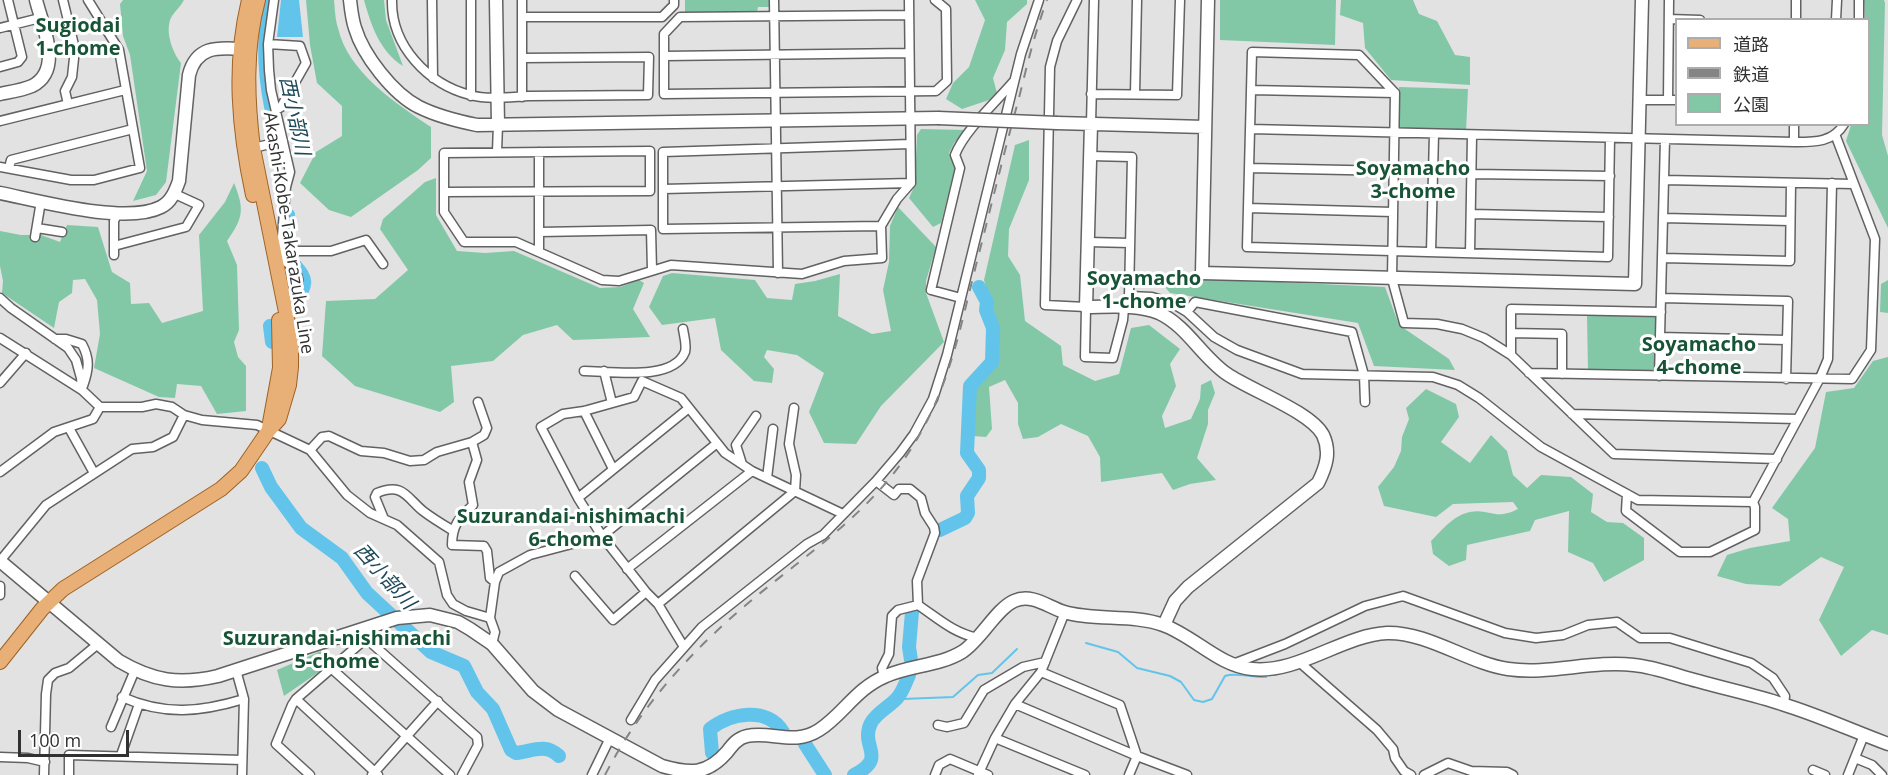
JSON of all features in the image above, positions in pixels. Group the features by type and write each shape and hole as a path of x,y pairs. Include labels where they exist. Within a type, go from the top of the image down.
{"main road":[{"name":"Akashi-Kobe-Takarazuka Line","path":"249,0 244,20 238,79 241,128 247,168 279,320 281,346 278,389 269,430"},
{"name":"Akashi-Kobe-Takarazuka Line","path":"0,662 49,601 87,573 221,489 241,471 279,419 289,385 291,345 253,148 249,78 250,49 258,0"}],"street":[{"path":"0,67 18,62 22,57 8,0"},
{"path":"0,94 31,86 42,79 48,66 49,53 36,0"},
{"path":"63,0 75,50 72,77 65,91 68,104"},
{"path":"4,167 72,180 94,180 140,168 119,50 88,0"},
{"path":"274,0 268,44 271,90 290,172 286,187 281,249 274,255"},
{"path":"350,0 354,28 367,55 386,81 416,106 441,116 477,125 911,117 1205,127"},
{"path":"392,0 395,25 411,57 441,84 471,96 497,98 648,95 649,57 522,58"},
{"path":"432,0 433,78"},
{"path":"471,0 471,96"},
{"path":"496,0 497,151"},
{"path":"522,0 522,96"},
{"path":"522,17 662,17 674,5 674,0"},
{"path":"774,0 778,273"},
{"path":"444,192 650,190 650,151 444,153 444,192 444,212 464,242 516,242 602,280 619,280 671,265 802,274 838,263 882,258 881,226 897,199 911,183 909,0"},
{"path":"908,15 680,17 664,34 664,94 936,91 947,81 946,9 935,0"},
{"path":"631,720 655,680 702,627 807,544 823,535 876,482 914,434 933,399 947,355 1014,82 1039,0"},
{"path":"1077,0 1057,41 1050,67 1045,305 1124,308 1158,313 1177,324 1212,362 1227,374 1310,420 1322,433 1327,448 1326,466 1318,483 1188,587 1175,601 1164,625"},
{"path":"1094,0 1085,357 1113,358 1124,320 1124,308"},
{"path":"1135,94 1137,0"},
{"path":"1091,94 1177,95 1180,0"},
{"path":"1208,0 1202,273 1635,284 1642,0"},
{"path":"1640,100 1672,100 1669,0"},
{"path":"1796,0 1796,18"},
{"path":"1836,18 1837,0"},
{"path":"1859,0 1859,18"},
{"path":"0,28 40,18"},
{"path":"1669,19 1675,19"},
{"path":"268,44 300,46 306,63 276,110"},
{"path":"0,194 117,215 151,211 163,206 174,194 179,181 192,64 210,50 241,49"},
{"path":"1610,138 1608,257 1470,253 1392,251 1247,247 1252,52 1359,55 1395,93 1395,132 1392,251 1392,279 1404,323 1437,324 1462,329 1484,338 1510,355 1614,454 1777,459"},
{"path":"663,56 909,53"},
{"path":"961,298 931,290 960,168 955,155 986,112 1014,82"},
{"path":"0,121 125,90"},
{"path":"1251,90 1395,93"},
{"path":"1794,126 1794,142"},
{"path":"1250,129 1794,142 1820,141 1835,135 1842,126"},
{"path":"4,167 11,160 133,129"},
{"path":"1431,252 1434,134"},
{"path":"1530,373 1852,379 1871,350 1875,239 1835,135"},
{"path":"1470,253 1472,136"},
{"path":"1659,376 1665,139"},
{"path":"253,148 283,141"},
{"path":"881,226 663,229 663,152 910,144"},
{"path":"539,152 539,252"},
{"path":"1090,156 1132,157 1129,296 1152,297 1172,303 1187,312 1214,337 1237,350 1302,374 1433,377 1458,385 1479,398 1541,447 1638,500 1753,502"},
{"path":"1249,168 1394,171"},
{"path":"1472,174 1610,176"},
{"path":"1665,180 1853,184"},
{"path":"663,189 911,183"},
{"path":"1663,258 1790,261 1791,183"},
{"path":"1627,494 1626,511 1680,552 1710,552 1755,530 1753,502 1828,359 1832,183"},
{"path":"114,246 186,227 199,205 174,194"},
{"path":"41,201 36,233 62,232"},
{"path":"1248,208 1393,212"},
{"path":"1471,214 1609,217"},
{"path":"114,255 114,221 117,215"},
{"path":"1664,218 1790,220"},
{"path":"539,232 651,230 652,270"},
{"path":"274,255 292,251 331,251 366,240 383,264"},
{"path":"1088,242 1130,243"},
{"path":"274,255 285,259 298,274 298,285 291,296 283,298"},
{"path":"0,298 68,348 76,360 82,390"},
{"path":"1662,298 1788,301 1786,379"},
{"path":"1187,312 1195,302 1352,332 1364,375 1365,402"},
{"path":"1510,355 1511,309 1661,312"},
{"path":"584,372 639,373 665,370 678,362 685,352 683,329"},
{"path":"1511,333 1562,334 1562,374"},
{"path":"1660,337 1787,340"},
{"path":"0,338 82,390 100,407 142,407 156,404 172,406 184,415 202,420 257,424 310,450 347,495 369,513 397,525 439,562 447,595 453,604 466,611 490,618"},
{"path":"55,339 66,339 82,344 89,357 88,373 82,390"},
{"path":"0,383 26,353"},
{"path":"604,371 612,403"},
{"path":"684,647 658,604 602,536 578,498 541,427 563,414 584,411 634,397 642,381 681,399 717,445 752,471 843,514"},
{"path":"310,450 322,437 329,435 361,451 384,453 410,462 424,460 437,452 472,442 484,435 487,428 478,402"},
{"path":"0,472 54,432 93,419 100,407"},
{"path":"578,498 689,408"},
{"path":"658,604 795,491 796,475 789,444 794,408"},
{"path":"584,411 613,470"},
{"path":"1572,414 1798,419"},
{"path":"184,415 173,437 153,447 132,449 46,505 0,561 119,661 161,680 196,681 397,618 430,615 458,622 492,644 533,691 558,710 678,773 711,772 739,738 757,735 786,739 805,736 820,729 864,688 901,669 945,659 963,651 1002,610 1014,601 1029,599 1042,601 1065,612 1164,625 1233,663 1253,669 1277,667 1384,633 1405,634 1506,669 1545,671 1607,663 1637,665 1784,704 1888,744"},
{"path":"736,446 756,416"},
{"path":"69,428 94,472"},
{"path":"767,478 773,429"},
{"path":"472,442 477,460 469,482 473,505 462,515 452,530 452,545 484,546 487,551 490,578 495,582"},
{"path":"492,644 495,632 490,618 495,582 499,572 530,555 602,536 717,445 736,446"},
{"path":"736,446 742,464"},
{"path":"627,569 752,471"},
{"path":"876,482 894,495 900,489 910,489 921,498 925,513 934,527 935,533 917,581 918,605"},
{"path":"384,519 375,497 377,493 386,489 407,493 421,509 452,530"},
{"path":"575,576 614,620 646,592"},
{"path":"0,586 0,595"},
{"path":"1233,663 1285,644 1365,606 1402,596 1505,633 1536,638 1563,635 1588,625 1617,622 1640,638 1670,638 1751,663 1773,678 1785,696 1784,704"},
{"path":"918,605 948,628 977,638"},
{"path":"884,676 882,668 889,654 892,616 898,610 918,605"},
{"path":"935,775 939,765 950,759 982,774 995,738 1014,704 1041,672 1065,612"},
{"path":"351,632 362,642"},
{"path":"310,775 276,744 292,705 362,642 369,641 477,737 478,745 462,775"},
{"path":"44,775 48,680 69,668 98,644"},
{"path":"1298,661 1377,730 1393,749 1395,758 1404,771 1411,775"},
{"path":"938,725 947,727 964,723 984,690 1023,667 1045,662"},
{"path":"332,669 450,775"},
{"path":"111,728 135,670"},
{"path":"236,670 244,699 242,775"},
{"path":"1041,672 1120,705 1137,756 1129,775"},
{"path":"122,697 139,704 188,711 214,708 244,699"},
{"path":"296,699 375,774 438,701"},
{"path":"122,755 139,704"},
{"path":"1014,704 1187,775"},
{"path":"1848,775 1864,735"},
{"path":"592,775 610,738"},
{"path":"995,738 1085,775"},
{"path":"69,775 69,755 242,760"},
{"path":"0,757 28,758 45,762"},
{"path":"1855,758 1872,765 1879,774"},
{"path":"1424,775 1448,763 1471,771 1507,772 1513,775"},
{"path":"1813,770 1825,775"}],"green space":[{"path":"123,0 184,0 172,16 169,27 172,47 181,63 166,182 156,195 133,201 147,171 130,55 123,36 120,4"},
{"path":"306,0 334,0 338,28 343,44 352,59 388,97 431,127 431,158 418,170 351,217 329,210 300,183 316,152 342,136 342,106 317,83 310,45"},
{"path":"364,0 384,0 386,20 403,66 382,46 373,28"},
{"path":"685,0 769,0 769,7 758,7 757,12 685,12"},
{"path":"975,0 1027,0 1027,4 1007,22 1005,50 993,78 998,97 962,109 946,99 953,83 969,67 985,20"},
{"path":"1220,0 1336,0 1335,45 1220,40"},
{"path":"1341,0 1413,0 1419,14 1437,21 1455,55 1470,57 1470,85 1391,80 1365,48 1363,23 1340,15"},
{"path":"1864,0 1884,0 1882,135 1888,156 1888,228 1846,141 1851,126 1870,126 1870,18 1865,18"},
{"path":"1399,87 1468,89 1466,131 1402,130 1398,126"},
{"path":"921,129 966,130 954,143 949,153 955,168 941,223 933,227 909,198 915,185 917,135"},
{"path":"1029,140 1029,180 1009,229 1008,256 1020,275 1025,321 1061,346 1063,365 1095,381 1119,374 1131,328 1149,325 1180,349 1170,364 1176,386 1162,416 1165,428 1191,419 1200,399 1201,385 1211,380 1215,393 1208,410 1208,424 1197,458 1216,480 1190,484 1173,490 1162,473 1101,482 1100,457 1088,436 1061,424 1038,437 1023,439 1018,424 1018,403 1005,380 989,387 992,429 986,437 973,436 975,388 997,363 998,327 984,280 1015,145"},
{"path":"436,178 436,215 457,251 485,253 514,251 600,288 620,287 639,280 644,283 633,309 650,337 573,340 557,325 523,335 493,361 451,366 454,402 440,412 355,386 322,356 326,301 375,299 408,270 380,229 383,219 425,182"},
{"path":"234,183 240,200 241,214 227,241 237,265 239,330 234,342 238,357 246,366 246,411 217,414 201,386 177,384 175,398 159,397 94,368 100,334 97,300 85,279 73,280 72,293 59,302 54,328 2,293 0,231 21,235 41,235 60,242 67,225 98,227 112,272 130,283 131,304 149,303 162,323 203,311 199,235 225,202"},
{"path":"898,207 936,247 926,281 926,293 944,342 881,406 856,444 824,443 809,412 824,373 797,355 767,350 764,357 774,369 772,383 754,381 721,350 715,318 662,325 649,307 663,276 672,273 755,280 767,298 792,300 795,284 840,274 838,316 872,334 891,331 883,290 889,262 890,226"},
{"path":"1172,277 1385,287 1399,325 1449,359 1455,370 1374,366 1358,323 1170,293 1165,287"},
{"path":"1888,280 1888,313 1880,312 1881,284"},
{"path":"1591,313 1655,315 1658,319 1657,368 1652,372 1588,371 1587,316"},
{"path":"1888,357 1888,635 1872,630 1841,656 1819,620 1844,567 1821,557 1780,586 1746,584 1717,576 1727,555 1750,548 1790,541 1788,519 1772,508 1815,448 1826,392 1854,388 1873,361"},
{"path":"1426,389 1456,404 1459,417 1441,442 1470,463 1491,435 1507,451 1513,475 1527,488 1541,475 1571,477 1593,494 1591,512 1607,522 1623,523 1644,538 1644,560 1604,582 1593,563 1568,552 1569,511 1535,520 1530,531 1467,545 1466,560 1449,566 1433,554 1431,541 1459,516 1477,511 1503,514 1518,509 1513,502 1453,504 1436,517 1384,506 1378,487 1394,467 1401,451 1402,437 1409,419 1406,408"},
{"path":"321,651 329,665 284,696 277,670"}],"water":[{"path":"281,0 299,0 303,37 277,37"}],"waterway":[{"name":"西小部川","path":"271,0 266,32 265,63 275,125"},
{"name":"西小部川","path":"288,215 286,249 304,279 304,286 292,303"},
{"path":"940,530 965,518 968,513 967,496 979,478 979,470 967,453 970,386 992,362 993,328 986,310 987,302 979,287"},
{"name":"西小部川","path":"270,326 272,342"},
{"name":"西小部川","path":"262,468 271,487 301,528 342,558 367,593 431,652 464,666 477,692 493,709 511,750 516,753 544,749 559,756"},
{"path":"911,660 909,647 912,612"},
{"path":"1086,643 1118,652 1137,668 1170,676 1181,682 1194,700 1203,702 1212,699 1225,676 1266,677"},
{"path":"893,702 903,699 953,697 978,675 992,673 1017,649"},
{"path":"854,775 864,769 872,757 868,739 871,723 898,697 909,675"},
{"path":"712,753 710,729 718,723 738,716 759,715 768,718 783,732"},
{"path":"805,744 825,775"}],"railway":[{"path":"605,775 635,725 689,658 731,618 834,534 872,498 905,458 919,436 931,413 956,346 1028,61 1047,0"}],"district":[{"name":"Sugiodai 1-chome","path":"78,38"},
{"name":"Soyamacho 3-chome","path":"1413,180"},
{"name":"Soyamacho 1-chome","path":"1144,290"},
{"name":"Soyamacho 4-chome","path":"1699,356"},
{"name":"Suzurandai-nishimachi 6-chome","path":"571,528"},
{"name":"Suzurandai-nishimachi 5-chome","path":"337,650"}]}
